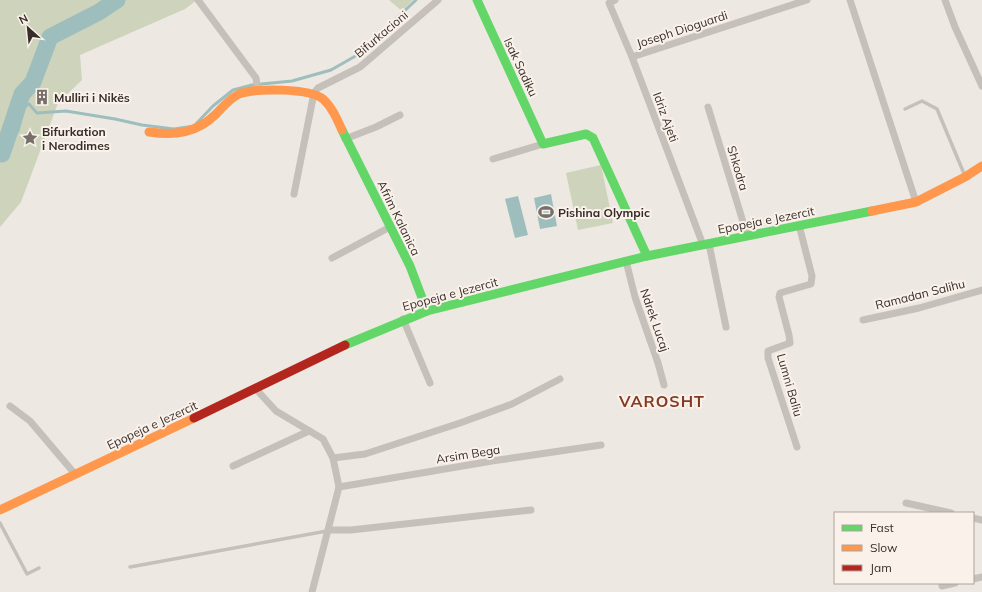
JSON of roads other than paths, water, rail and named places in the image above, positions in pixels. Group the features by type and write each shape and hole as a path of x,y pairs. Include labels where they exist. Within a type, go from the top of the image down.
{"main road":[{"name":"Isak Sadiku","path":"477,0 543,144"},
{"path":"149,132 170,136 187,132 202,126 227,102 240,95 257,89 314,93"},
{"name":"Afrim Kalanica","path":"314,93 323,99 332,109 345,138 410,266 427,311"},
{"path":"543,144 586,134 593,138 647,256"},
{"name":"Epopeja e Jezercit","path":"0,510 256,389 345,345 403,319 427,311 647,256 916,202 965,178 982,166"}],"street":[{"path":"198,0 256,78 257,89"},
{"name":"Bifurkacioni","path":"314,93 318,88 360,67 438,0"},
{"name":"Idriz Ajeti","path":"614,0 609,3 706,244 726,327"},
{"name":"Joseph Dioguardi","path":"632,57 807,0"},
{"path":"850,0 916,202"},
{"path":"945,0 955,27 982,86"},
{"path":"294,194 314,93"},
{"name":"Shkodra","path":"708,107 747,235"},
{"path":"345,138 376,127 400,115"},
{"path":"493,159 543,144"},
{"name":"Lumni Baliu","path":"797,446 770,362 768,351 790,343 779,297 780,293 811,284 812,276 799,225"},
{"path":"332,258 390,227"},
{"name":"Ndrek Lucaj","path":"626,261 635,297 664,385"},
{"name":"Ramadan Salihu","path":"863,320 919,308 982,290"},
{"path":"403,319 430,383"},
{"path":"334,458 365,454 460,423 512,404 560,379"},
{"path":"256,389 276,411 323,439 334,458 340,487 312,592"},
{"path":"10,406 30,421 75,474"},
{"path":"233,466 309,431"},
{"name":"Arsim Bega","path":"340,487 492,461 601,445"},
{"path":"906,503 946,512"},
{"path":"329,530 351,530 531,510"},
{"path":"942,586 951,584"}],"lane":[{"path":"905,109 922,100 937,109 965,178"},
{"path":"0,523 27,574 38,568"},
{"path":"130,567 329,530"}],"water":[{"name":"Pishina Olympic","path":"551,194 557,226 540,229 534,198"},
{"path":"518,196 528,235 515,238 505,199"}],"waterway":[{"path":"2,154 22,94 33,82 50,37 99,12 117,0"},
{"path":"2,154 18,131 24,107 29,104 37,113 66,111 142,125 174,129 194,126 213,106 233,90 252,85 292,81 331,70 359,54 416,0"}],"place":[{"name":"Mulliri i Nikës","path":"42,97"},
{"name":"Bifurkation i Nerodimes","path":"30,138"},
{"name":"Pishina Olympic","path":"546,212"}],"district":[{"name":"VAROSHT","path":"662,401"}]}
